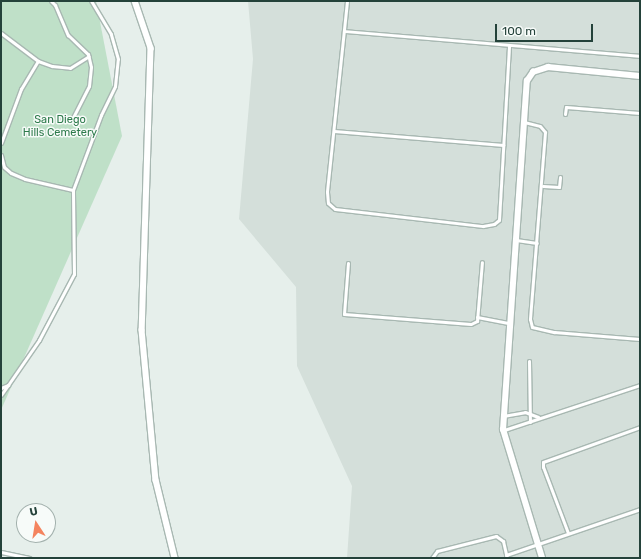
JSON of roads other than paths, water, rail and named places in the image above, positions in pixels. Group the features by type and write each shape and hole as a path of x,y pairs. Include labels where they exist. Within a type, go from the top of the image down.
{"street":[{"path":"135,1 151,48 142,330 156,480 175,558"},
{"path":"542,558 503,430 509,323 527,81 533,72 548,67 640,76"}],"lane":[{"path":"51,1 55,5 68,35 89,56 91,67 89,86 72,120"},
{"path":"1,395 39,340 74,274 73,190 101,115 116,86 118,59 111,34 91,1"},
{"path":"347,1 327,192 330,206 483,226 494,224 499,220 509,45"},
{"path":"344,32 640,56"},
{"path":"1,33 38,61 70,68 89,56"},
{"path":"1,143 21,89 38,61"},
{"path":"565,114 566,107 640,113"},
{"path":"524,122 540,126 545,132 543,186 530,319 532,327 554,332 640,339"},
{"path":"334,131 503,145"},
{"path":"1,155 4,167 11,173 25,180 73,190"},
{"path":"543,186 559,187 560,177"},
{"path":"516,240 537,243"},
{"path":"348,263 342,311 347,315 471,324 476,322 477,317 482,262"},
{"path":"477,317 509,323"},
{"path":"529,361 530,422"},
{"path":"1,388 8,384"},
{"path":"503,430 530,422 538,417 640,385"},
{"path":"503,416 530,412 538,417"},
{"path":"568,533 543,467 543,462 640,427"},
{"path":"432,558 437,552 496,536 503,541 506,556 537,543 640,509"},
{"path":"1,552 29,558"}],"park label":[{"name":"San Diego Hills Cemetery","path":"60,127"}]}
